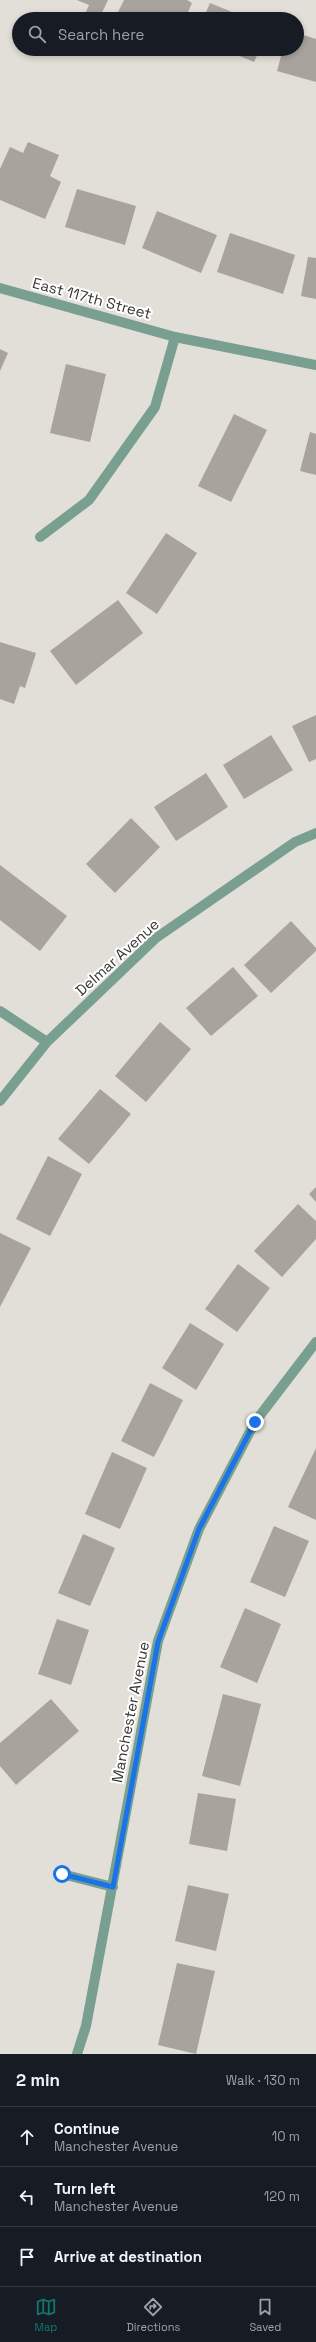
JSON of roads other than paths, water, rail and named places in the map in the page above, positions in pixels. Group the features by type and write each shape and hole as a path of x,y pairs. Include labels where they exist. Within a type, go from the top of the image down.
{"street":[{"name":"East 117th Street","path":"0,288 175,337 316,365"},
{"path":"40,537 89,500 155,407 175,337"},
{"name":"Delmar Avenue","path":"0,1101 47,1042 156,938 295,842 316,834"},
{"path":"0,1011 47,1042"},
{"name":"Manchester Avenue","path":"76,2054 86,2026 158,1642 199,1529 255,1422 316,1342"},
{"path":"62,1874 113,1887"}]}
